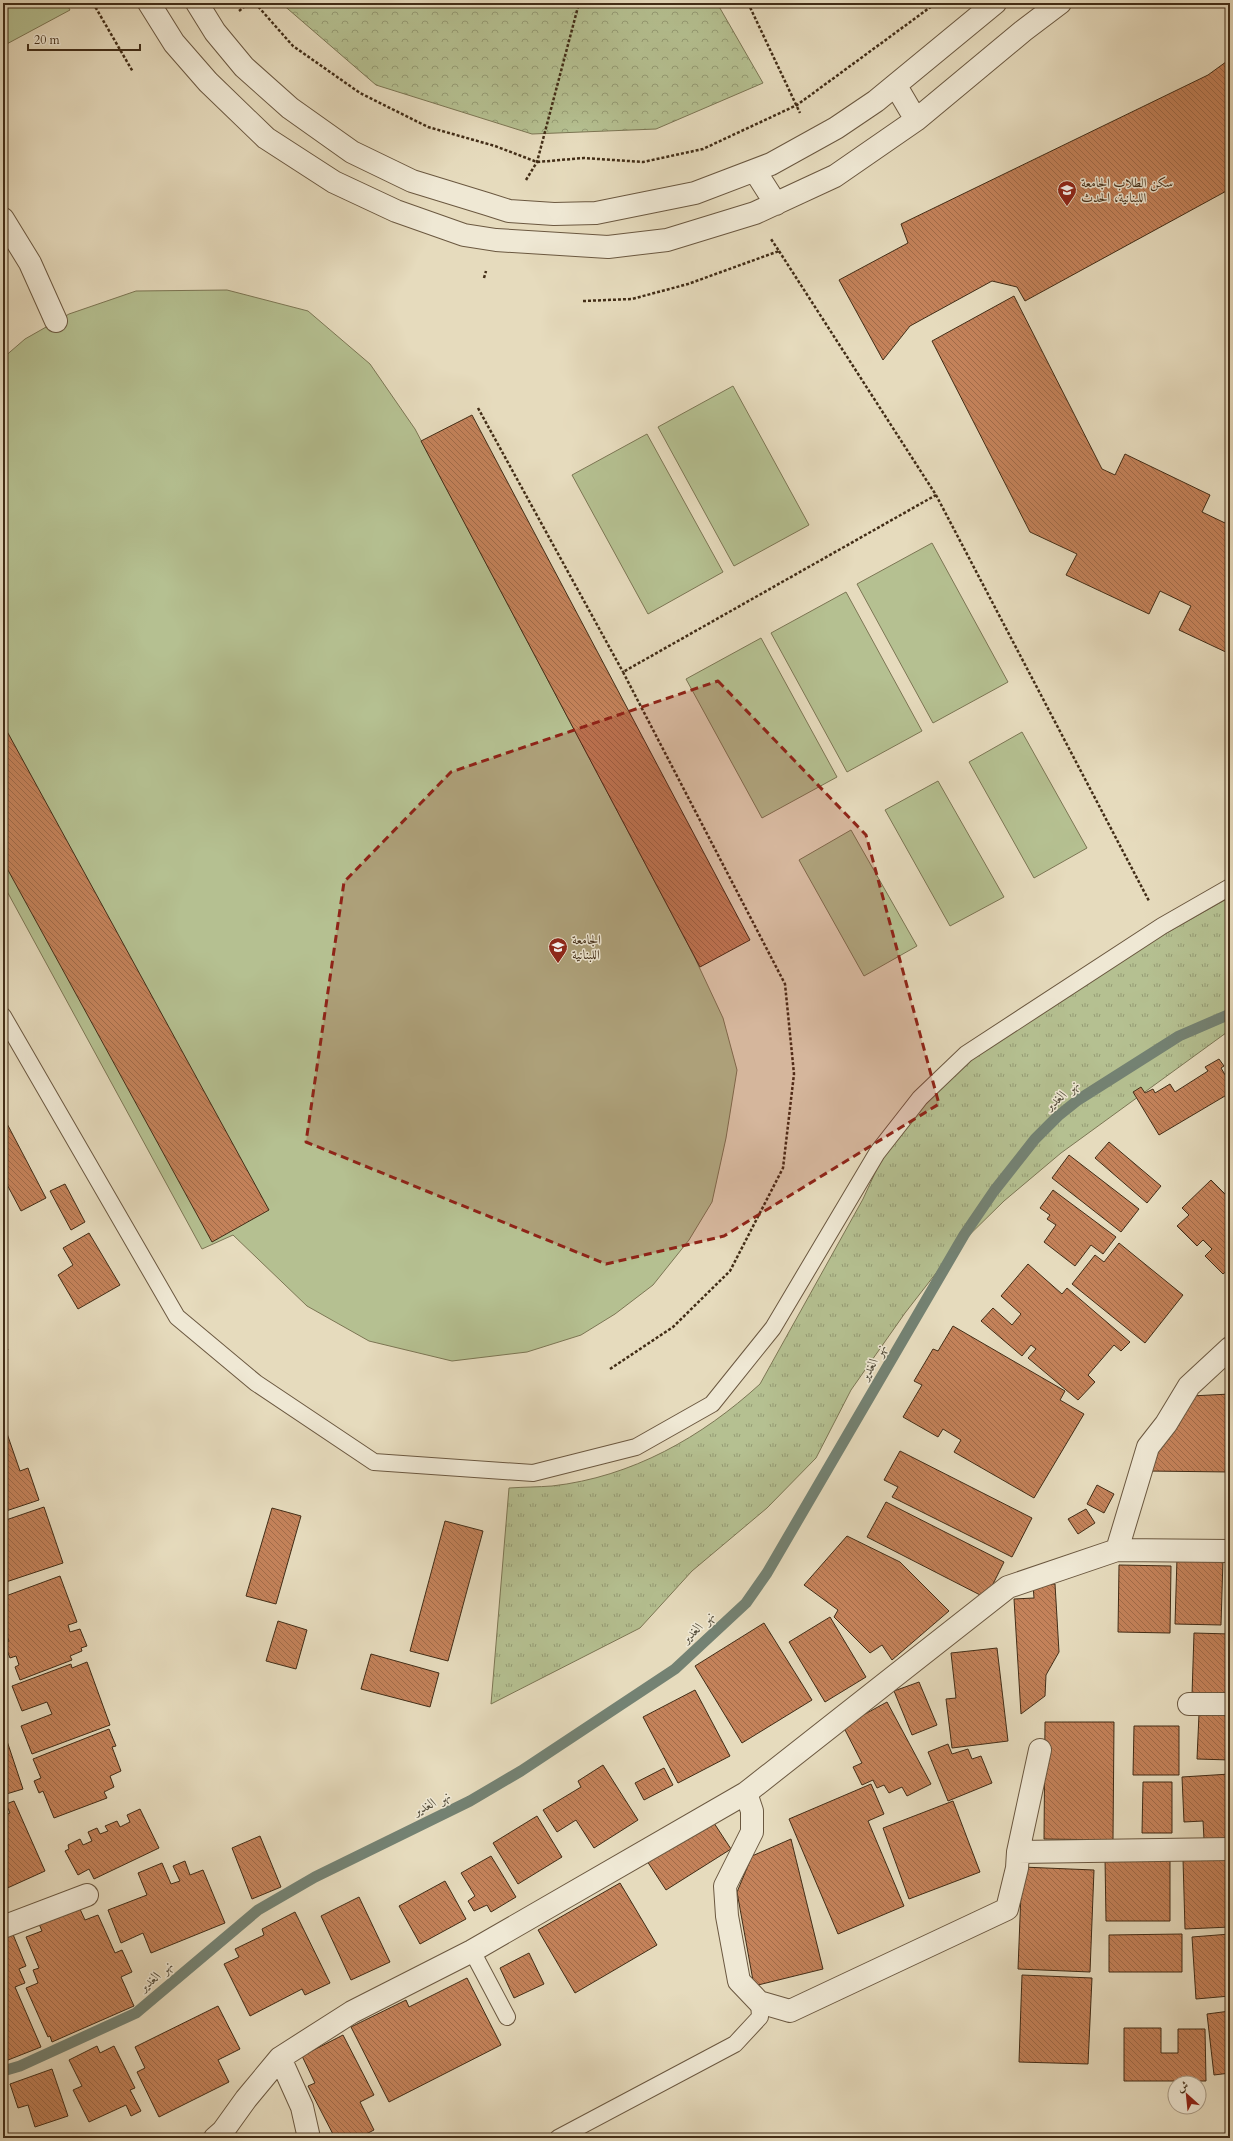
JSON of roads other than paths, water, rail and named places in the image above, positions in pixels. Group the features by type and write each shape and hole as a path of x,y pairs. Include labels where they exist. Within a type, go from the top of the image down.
{"street":[{"path":"149,3 179,49 208,82 266,138 334,182 396,211 464,235 496,240 608,247 668,240 755,213 835,176 916,120 1023,31 1060,3"},
{"path":"197,3 215,32 244,67 290,108 352,152 412,180 509,210 554,214 596,213 695,193 755,171 812,142 896,86 995,3"},
{"path":"896,86 916,120"},
{"path":"755,171 776,204"},
{"path":"3,219 30,263 56,321"},
{"path":"1117,1550 1148,1448 1166,1424 1189,1386 1230,1348"},
{"path":"215,2138 223,2131 246,2099 280,2058 352,2012 472,1951 746,1793 1008,1587 1117,1550 1230,1551"},
{"path":"1190,1704 1230,1704"},
{"path":"746,1793 752,1811 752,1832 725,1886 727,1916 739,1982 759,2002 790,2011 1007,1909 1017,1868 1018,1852 1040,1750"},
{"path":"1018,1852 1230,1849"},
{"path":"3,1927 87,1895"},
{"path":"280,2058 302,2107 310,2138"}],"lane":[{"path":"3,1016 177,1317 256,1383 374,1462 533,1473 636,1448 712,1404 773,1328 877,1153 920,1098 966,1054 1162,926 1230,887"},
{"path":"472,1951 507,2017"},
{"path":"558,2138 735,2044 760,2018 759,2002"}],"waterway":[{"name":"نهر الغدير","path":"3,2071 20,2066 136,2013 258,1910 315,1877 470,1801 521,1771 675,1669 746,1603 767,1573 964,1235 994,1191 1035,1139 1058,1116 1078,1100 1179,1036 1230,1014"}],"place":[{"name":"سكن الطلاب الجامعة اللبنانية، الحدث","path":"1067,207"},
{"name":"الجامعة اللبنانية","path":"558,964"}]}
